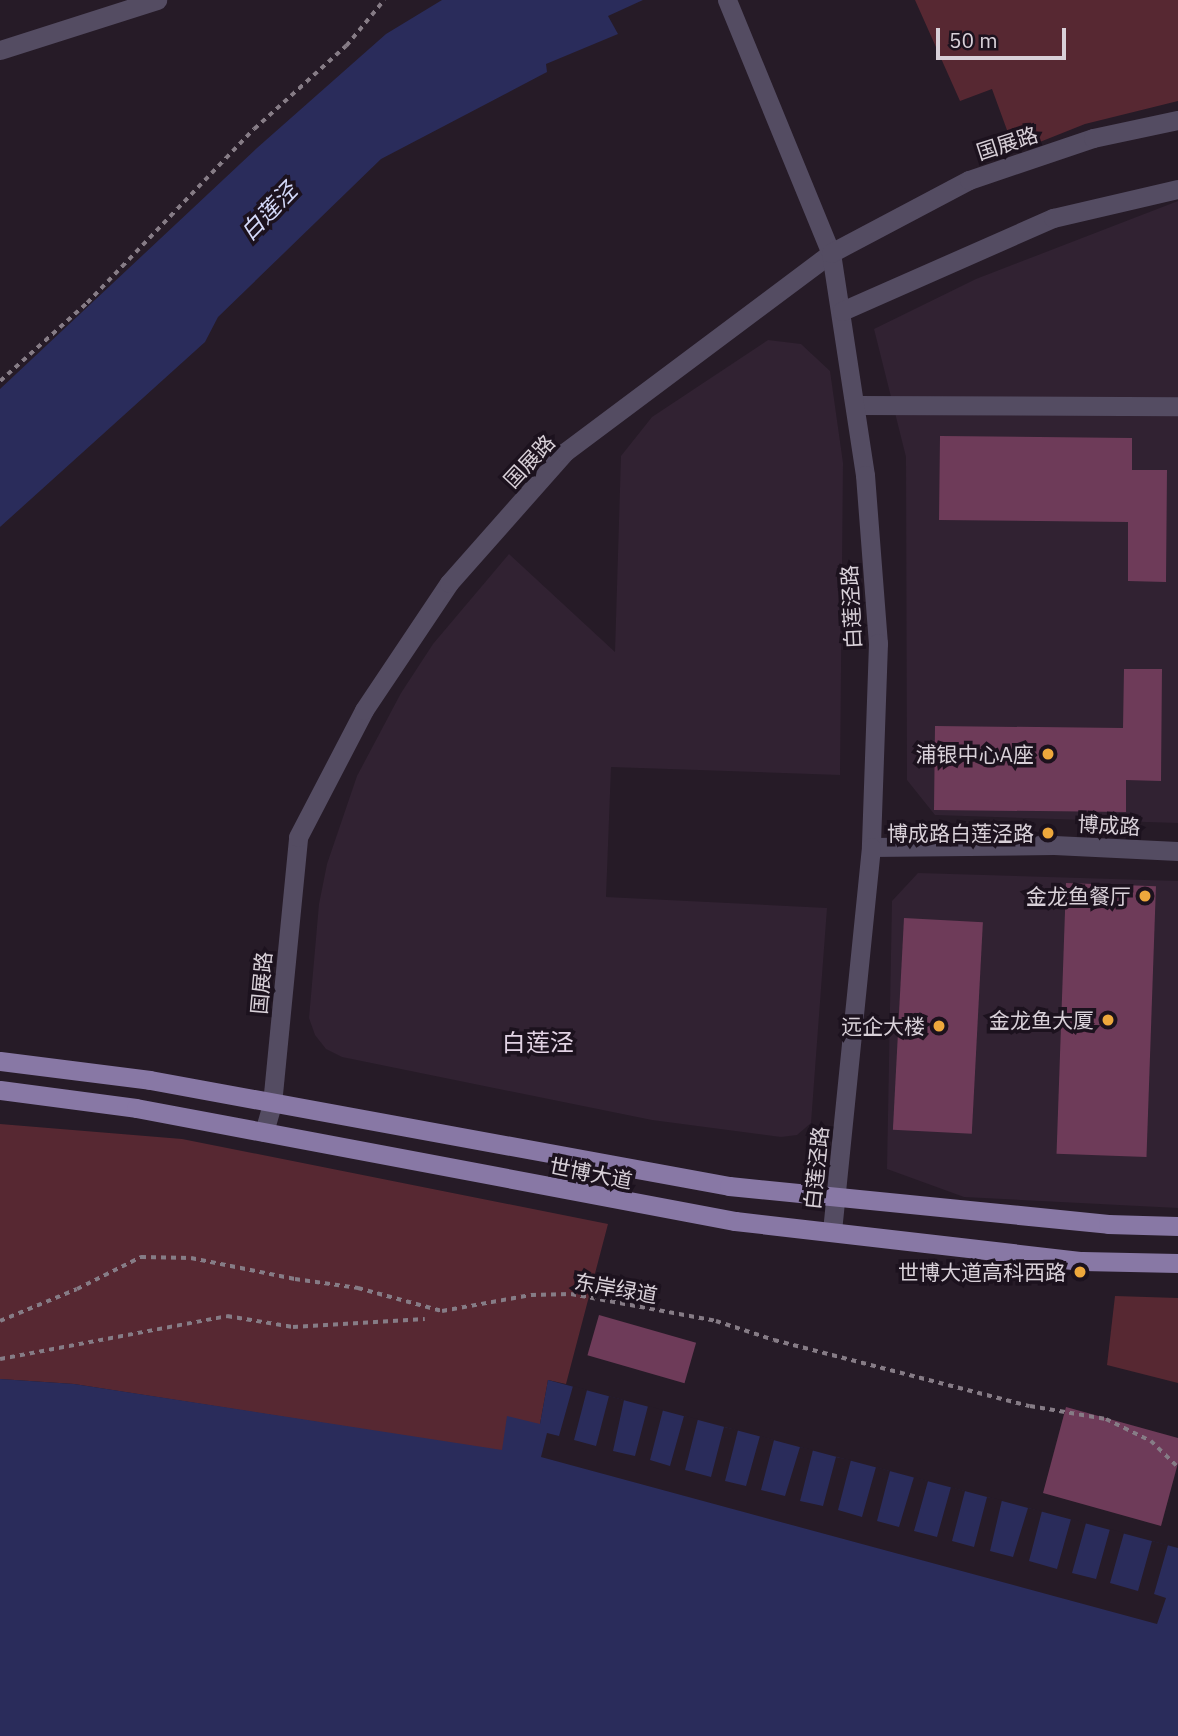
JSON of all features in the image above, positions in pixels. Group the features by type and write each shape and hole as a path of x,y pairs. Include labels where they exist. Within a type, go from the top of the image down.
{"main road":[{"name":"世博大道","path":"0,1061 150,1080 729,1186 1108,1224 1178,1226"},
{"name":"世博大道","path":"0,1090 136,1108 636,1205 735,1221 1082,1261 1178,1263"}],"street":[{"path":"0,50 157,0"},
{"name":"白莲泾路","path":"731,9 831,253 865,475 878,643 871,846 832,1232"},
{"name":"国展路","path":"264,1132 272,1104 299,836 364,710 449,583 565,452 831,253 969,180 1093,138 1178,120"},
{"path":"842,311 1054,218 1178,189"},
{"path":"855,405 1178,406"},
{"name":"博成路","path":"871,846 1054,845 1178,851"}],"path":[{"path":"0,381 87,303 254,129 346,46 384,0"},
{"name":"东岸绿道","path":"0,1321 78,1289 141,1257 191,1258 295,1279 358,1288 442,1311 531,1295 571,1294 716,1321 774,1340 1030,1406 1106,1419 1150,1441 1178,1467"},
{"path":"0,1359 227,1316 293,1327 425,1319"}],"shaded area":[{"path":"915,0 1178,0 1178,101 1085,124 1015,152 992,89 960,101"},
{"path":"1178,201 1178,823 935,815 907,780 906,457 874,329 976,279"},
{"path":"768,340 801,344 830,371 843,463 840,775 611,767 606,897 827,908 811,1123 797,1135 781,1137 652,1120 342,1057 326,1049 315,1035 309,1018 319,904 327,864 357,776 401,693 433,644 509,554 615,652 621,456 652,417"},
{"path":"918,873 1178,881 1178,1208 964,1197 887,1169 892,901"},
{"path":"0,1124 182,1139 608,1224 566,1384 548,1380 540,1424 502,1451 74,1384 0,1379"},
{"path":"1115,1296 1178,1298 1178,1383 1107,1365"}],"water":[{"path":"442,0 643,0 608,16 618,34 546,64 547,72 381,159 218,317 205,342 0,527 0,389 257,148 386,34"},
{"path":"0,1379 74,1384 502,1450 507,1416 540,1424 548,1380 1178,1548 1178,1736 0,1736"}],"pier":[{"path":"573,1386 587,1390 574,1440 596,1446 609,1396 624,1400 613,1451 635,1456 648,1406 663,1410 650,1460 670,1466 684,1416 698,1419 685,1470 711,1477 724,1427 738,1430 725,1481 746,1486 760,1436 774,1440 761,1490 785,1496 800,1447 813,1450 800,1501 823,1506 836,1457 851,1460 838,1510 862,1517 876,1467 890,1471 877,1521 899,1527 914,1477 928,1481 914,1531 937,1537 951,1487 965,1491 952,1541 974,1547 987,1497 1002,1500 990,1551 1013,1557 1028,1508 1042,1511 1029,1561 1057,1569 1071,1519 1086,1523 1072,1573 1096,1579 1110,1529 1124,1533 1110,1583 1138,1591 1152,1541 1168,1545 1154,1594 1166,1598 1157,1624 541,1457 547,1433 559,1436"}],"building":[{"path":"940,436 1132,438 1132,470 1167,470 1166,582 1128,581 1128,522 939,520"},
{"name":"浦银中心A座","path":"1124,669 1162,669 1161,781 1126,780 1126,812 934,810 935,726 1123,728"},
{"name":"金龙鱼大厦","path":"1066,883 1156,886 1146,1157 1057,1154"},
{"name":"远企大楼","path":"904,918 983,922 972,1134 893,1130"},
{"path":"599,1315 696,1343 685,1383 587,1355"},
{"path":"1066,1407 1178,1438 1178,1463 1161,1526 1043,1493"}],"place":[{"name":"浦银中心A座","path":"1048,754"},
{"name":"博成路白莲泾路","path":"1048,833"},
{"name":"金龙鱼餐厅","path":"1145,896"},
{"name":"金龙鱼大厦","path":"1108,1020"},
{"name":"远企大楼","path":"939,1026"},
{"name":"世博大道高科西路","path":"1080,1272"}],"district":[{"name":"白莲泾","path":"538,1043"}]}
